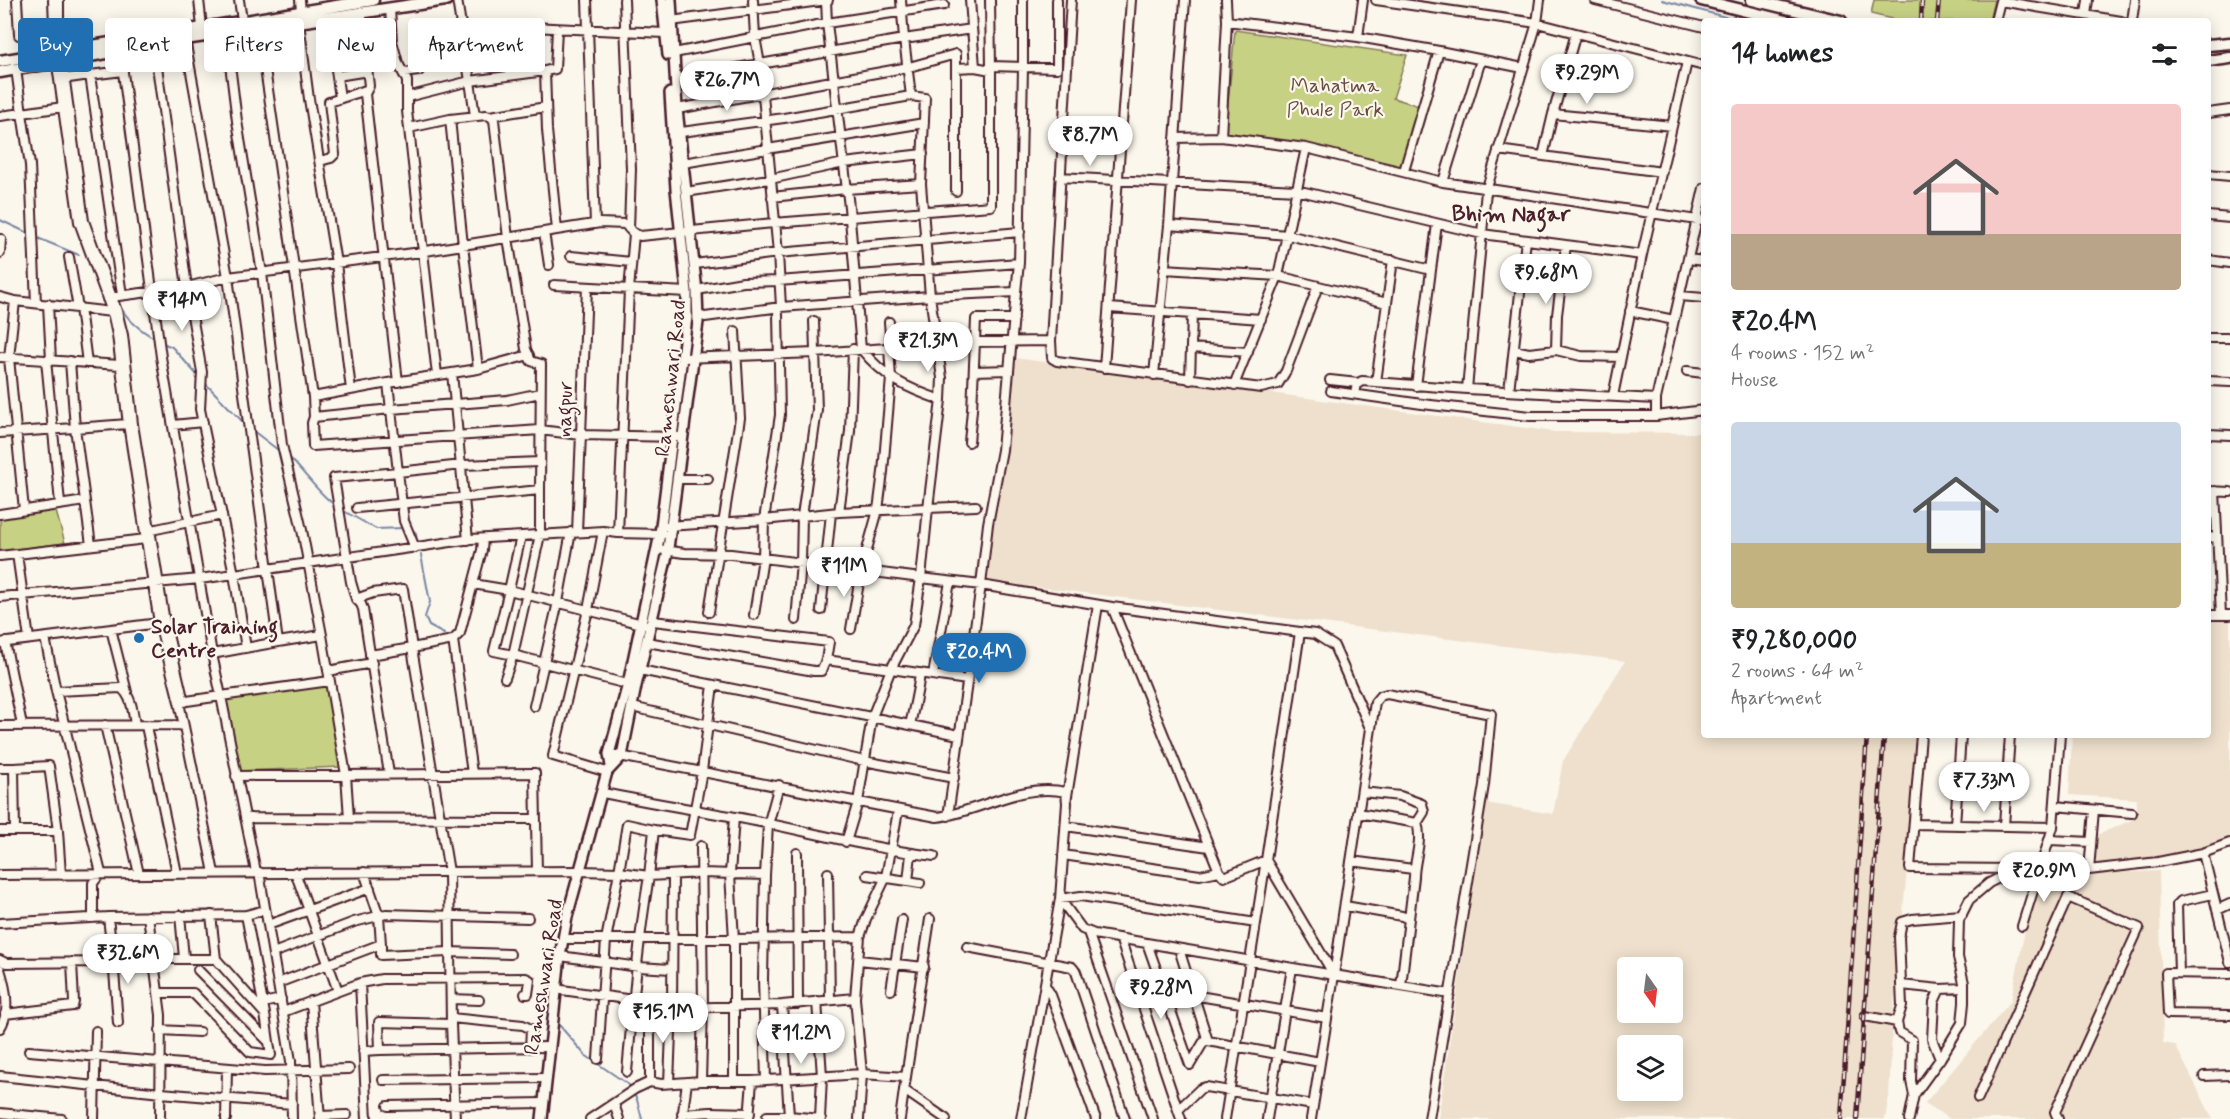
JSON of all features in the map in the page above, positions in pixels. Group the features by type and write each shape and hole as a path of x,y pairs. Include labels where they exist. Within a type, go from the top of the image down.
{"highway":[{"path":"360,5 373,0"},
{"path":"255,18 360,5 390,8 446,0"},
{"path":"1701,0 1744,5 1778,18"},
{"path":"1752,0 1828,18"},
{"path":"283,18 300,11"},
{"path":"93,49 202,27"},
{"path":"2211,45 2230,43"},
{"path":"2211,61 2230,58"},
{"path":"0,61 18,59"},
{"path":"0,72 16,69"}],"main road":[{"path":"609,769 609,754 632,685 640,623 658,549 666,530 672,436 687,357 687,317 692,291 680,232 670,53 665,33 662,0"},
{"name":"Rameshwari Road","path":"622,756 632,706 632,685 640,670 668,551 666,530 677,479 687,357 698,315 692,291 694,264 683,163 676,133 675,79 670,53 671,0"},
{"path":"609,769 622,756"},
{"name":"Rameshwari Road","path":"542,1119 555,989 563,939 609,769"}],"street":[{"path":"17,0 18,18"},
{"path":"53,0 55,18"},
{"path":"58,18 59,0"},
{"path":"199,0 202,27"},
{"path":"239,0 242,18"},
{"path":"457,0 460,18"},
{"path":"587,0 590,30 595,224"},
{"path":"618,533 621,437 632,262 631,169 624,0"},
{"path":"671,21 754,4 827,0 827,23 853,248 857,301 857,349 850,431 825,566 820,610"},
{"path":"901,0 911,96"},
{"path":"970,0 975,67"},
{"path":"109,298 187,287 228,277 382,257 595,224 625,224 640,236 850,216 991,206 990,0"},
{"path":"948,816 988,524 1002,450 1019,263 1023,0"},
{"path":"1057,0 1057,68"},
{"path":"1071,0 1050,355 1052,358 1057,361 1104,369 1190,380 1261,388 1278,384 1286,371 1318,286"},
{"path":"1104,369 1131,0"},
{"path":"1154,375 1172,183 1185,0"},
{"path":"1221,136 1226,0"},
{"path":"1358,37 1363,0"},
{"path":"1376,0 1537,23 1701,65"},
{"path":"1467,389 1487,188 1537,23 1540,0"},
{"path":"1595,0 1701,26"},
{"path":"1996,18 2000,0 2104,18"},
{"path":"2086,15 2088,0"},
{"path":"2132,18 2135,0"},
{"path":"754,4 755,37 760,64 778,253 780,310 780,415 764,520 764,558 754,615"},
{"path":"670,53 827,23 944,5"},
{"path":"390,8 392,41 398,63 407,81 409,128 437,375"},
{"path":"300,11 336,263 351,390"},
{"path":"1227,21 1358,37 1523,68"},
{"path":"545,28 665,33"},
{"path":"545,71 555,69 557,28"},
{"path":"675,79 972,29"},
{"path":"1543,156 1576,33"},
{"path":"1404,171 1439,51"},
{"path":"677,109 909,67 957,54 956,191"},
{"path":"1443,182 1481,60"},
{"path":"1612,396 1687,62"},
{"path":"956,68 1067,68"},
{"path":"16,69 30,165 36,303"},
{"path":"61,72 84,221 109,298 117,335 128,424 147,533 181,702 183,725 214,873"},
{"path":"62,79 115,72"},
{"path":"123,72 161,357 212,654 281,999 291,1072 292,1119"},
{"path":"158,72 187,287 202,372 200,409 234,574 246,648"},
{"path":"191,72 228,277 278,642"},
{"path":"231,72 262,273 282,445 302,531 322,635 346,775 349,818"},
{"path":"265,72 313,397 313,446 540,430 621,437 682,437"},
{"path":"336,72 340,98"},
{"path":"337,76 362,72"},
{"path":"368,72 369,86 364,94 398,382"},
{"path":"403,74 414,72"},
{"path":"469,72 474,116"},
{"path":"407,97 470,81 537,72"},
{"path":"544,72 557,230"},
{"path":"90,75 122,295"},
{"path":"62,79 63,107 79,222 123,334 147,533"},
{"path":"320,161 331,158 334,154 329,102 366,90"},
{"path":"676,133 911,96 925,98 922,210 930,296 942,378 941,400 914,625 891,669 872,717 858,801 846,842"},
{"path":"0,116 63,107"},
{"path":"409,128 450,119 490,116 546,107"},
{"path":"2211,113 2230,110"},
{"path":"1553,114 1672,126"},
{"path":"490,116 494,120 516,292 531,362 541,364 540,535 513,655 505,678"},
{"path":"450,119 478,369"},
{"path":"683,163 924,123"},
{"path":"1175,138 1221,136 1306,148 1443,182 1700,220 1688,259 1656,399 1656,416"},
{"path":"1234,385 1278,276 1306,148"},
{"path":"1498,150 1662,172"},
{"path":"686,192 844,163 924,154"},
{"path":"2211,174 2230,176"},
{"path":"1060,177 1296,190 1482,234 1642,255"},
{"path":"772,197 921,184"},
{"path":"2211,216 2230,218"},
{"path":"1416,386 1437,224"},
{"path":"1168,225 1288,235 1431,270"},
{"path":"544,232 549,265"},
{"path":"694,264 778,253 1020,232"},
{"path":"0,253 1,239"},
{"path":"1509,392 1526,240"},
{"path":"1556,350 1557,315 1566,245"},
{"path":"571,256 632,262"},
{"path":"69,257 87,363"},
{"path":"1688,259 1701,261"},
{"path":"1376,382 1393,260"},
{"path":"2211,260 2230,263"},
{"path":"554,285 692,291 743,282 1019,263"},
{"path":"1164,269 1278,276 1387,303"},
{"name":"nagpur","path":"534,706 574,532 581,435 587,287"},
{"path":"698,315 705,317 857,301 1016,292"},
{"path":"1680,296 1701,298"},
{"path":"0,297 15,301 112,312"},
{"path":"15,301 9,358 24,510"},
{"path":"48,304 51,428 60,503"},
{"path":"1109,308 1261,319"},
{"path":"1630,311 1674,320"},
{"path":"1190,380 1192,314"},
{"path":"969,442 976,319 1014,319"},
{"path":"796,620 802,516 817,410 814,321"},
{"path":"851,628 861,571 878,510 883,472 891,378 889,322"},
{"path":"709,612 740,418 735,331"},
{"path":"2211,338 2230,338"},
{"path":"687,357 815,353 974,342 1051,341"},
{"path":"1191,348 1248,352"},
{"path":"857,349 891,378 911,390 941,400"},
{"path":"1514,350 1529,353 1556,350 1581,356 1621,357"},
{"path":"313,397 478,369 529,355"},
{"path":"0,357 120,365"},
{"path":"70,361 75,428 91,545"},
{"path":"974,371 1009,370"},
{"path":"1687,371 1701,373"},
{"path":"452,373 466,497 468,540"},
{"path":"1330,380 1656,399"},
{"path":"2211,381 2230,382"},
{"path":"1355,394 1358,382"},
{"path":"388,383 404,521 415,548"},
{"path":"1330,391 1434,406 1530,416 1656,416 1701,410"},
{"path":"314,417 391,408 507,400 540,393"},
{"path":"173,425 203,422"},
{"path":"0,433 128,424"},
{"path":"2211,434 2230,435"},
{"path":"389,774 363,609 356,599 334,478 462,465 540,462"},
{"path":"677,479 708,479"},
{"path":"357,508 540,490"},
{"path":"2221,615 2217,537 2211,491 2230,492"},
{"path":"0,514 60,503 85,501"},
{"path":"0,597 200,579 468,540 574,532 618,533 666,530 835,513 976,506"},
{"path":"0,556 91,545 222,515"},
{"path":"603,531 588,610 553,756 609,769"},
{"path":"521,536 494,651 632,685"},
{"path":"2211,537 2217,537"},
{"path":"328,671 412,648 453,640 460,633 483,539"},
{"path":"658,549 764,558 981,585 1098,605 1315,634 1334,646 1371,730"},
{"path":"17,554 29,639"},
{"path":"156,582 159,623 181,702"},
{"path":"933,675 950,582"},
{"path":"473,584 527,594 640,623 830,642 821,671 647,642"},
{"path":"356,599 373,593 403,589 424,730 434,774 449,872 449,978 454,1119"},
{"path":"1021,1119 1060,899 1066,797 1098,605"},
{"path":"1112,607 1219,871 1224,877 1266,860"},
{"path":"2211,615 2230,615"},
{"path":"22,725 3,643 159,623"},
{"path":"111,629 135,725"},
{"path":"1225,1119 1300,632"},
{"path":"212,654 322,635"},
{"path":"45,638 101,873"},
{"path":"453,640 472,774"},
{"path":"826,660 967,680"},
{"path":"640,670 959,735"},
{"path":"910,725 917,704 920,674"},
{"path":"181,702 330,681"},
{"path":"598,1059 606,940 627,824 690,835 702,771 713,684"},
{"path":"56,691 121,688 127,692"},
{"path":"1311,1119 1375,702 1380,696 1387,694 1491,714 1484,786 1429,1119"},
{"path":"632,706 864,761 954,778"},
{"path":"105,725 139,874"},
{"path":"0,726 183,725"},
{"path":"146,726 177,873"},
{"path":"1921,738 1911,868 2089,870 2158,862 2203,853 2230,843"},
{"path":"1955,825 1961,738"},
{"path":"2004,826 2010,738"},
{"path":"2022,926 2053,827 2060,738"},
{"path":"609,754 937,817 948,816 1000,798 1034,792 1054,790 1066,792 1066,797"},
{"path":"0,768 49,766 58,831 61,875"},
{"path":"14,768 15,831"},
{"path":"236,776 535,773 537,871"},
{"path":"766,1080 765,876 768,825 779,785"},
{"path":"1362,792 1400,796 1422,804 1424,812 1418,823 1421,834 1413,869 1414,877 1401,986"},
{"path":"603,793 695,812 734,817 891,851 934,856"},
{"path":"2055,806 2132,813"},
{"path":"2089,870 2094,810"},
{"path":"859,1119 862,1074 855,998 861,937 866,920 886,877 898,811"},
{"path":"1359,813 1418,823"},
{"path":"734,817 730,874 734,939 734,1082"},
{"path":"245,818 536,819"},
{"path":"1914,824 2053,827"},
{"path":"1065,826 1209,847"},
{"path":"627,1072 633,1000 639,967 639,940 654,830"},
{"path":"0,831 58,831"},
{"path":"2050,840 2091,842"},
{"path":"701,846 703,1007 701,1081"},
{"path":"797,853 798,1004"},
{"path":"2203,853 2230,962"},
{"path":"908,881 911,854"},
{"path":"1063,855 1200,874 1219,871"},
{"path":"1266,860 1334,975"},
{"path":"1351,861 1413,869"},
{"path":"1914,1095 1962,1023 1964,988 1958,957 1959,920 1969,900 1989,882 2017,869"},
{"path":"0,876 101,873 580,871 649,876 702,873 765,876"},
{"path":"295,872 338,991"},
{"path":"364,872 379,916 381,955 449,952 510,954"},
{"path":"93,918 93,883 101,873"},
{"path":"828,873 831,1000"},
{"path":"669,1083 673,875"},
{"path":"867,875 920,883"},
{"path":"268,925 369,888"},
{"path":"2179,973 2177,905 2181,901 2213,894"},
{"path":"1060,899 1081,896 1257,923"},
{"path":"1978,1098 2068,897 2139,928 2055,1112 2058,1119"},
{"path":"1060,899 1082,929 1088,932 1450,994"},
{"path":"2217,910 2230,904"},
{"path":"1345,906 1408,919"},
{"path":"0,922 108,917 246,915 265,910"},
{"path":"273,953 354,922 379,916 450,914 528,918"},
{"path":"180,915 184,958"},
{"path":"211,915 216,959 265,1014"},
{"path":"159,993 193,993 250,1052 271,1055 246,915"},
{"path":"1912,1118 1914,1095 1911,1081 1912,1040 1899,1032 1897,1022 1902,1006 1899,937 1902,922 1912,919 1962,915"},
{"path":"148,916 159,993 162,1062 160,1119"},
{"path":"0,960 6,963 113,962 108,917"},
{"path":"900,1119 930,919"},
{"path":"891,990 902,920"},
{"path":"2221,927 2230,923"},
{"path":"1088,932 1153,1119"},
{"path":"563,939 702,940 861,937"},
{"path":"1120,938 1181,1119"},
{"path":"1147,943 1190,1065 1206,1038"},
{"path":"278,984 381,944"},
{"path":"967,947 1072,967 1076,972 1125,1119"},
{"path":"1179,949 1206,1038 1212,1042 1320,1062"},
{"path":"560,956 671,969"},
{"path":"154,958 216,959"},
{"path":"859,960 924,967"},
{"path":"5,1014 73,1006 72,962"},
{"path":"107,962 114,970 118,1023"},
{"path":"1267,1119 1292,968"},
{"path":"0,969 7,998 6,1019 0,1028"},
{"path":"198,970 269,1042"},
{"path":"2230,974 2166,973 2168,1014 2230,1015"},
{"path":"283,1012 360,983 382,979 526,978 530,980 530,986 528,994 525,994"},
{"path":"360,983 367,1119"},
{"path":"1045,985 1051,995 1095,1119"},
{"path":"1901,985 1940,989 1964,988"},
{"path":"555,989 633,1000 650,1006 672,1007 765,1006 855,998"},
{"path":"1940,989 1934,1002 1932,1039 1940,1059"},
{"path":"1193,995 1327,1018"},
{"path":"263,1003 281,999"},
{"path":"451,999 478,1000"},
{"path":"310,1001 320,1118 347,1115"},
{"path":"767,1116 821,1119 822,1076 817,1001"},
{"path":"782,1005 789,1116"},
{"path":"650,1006 650,1082"},
{"path":"1865,1016 1897,1022"},
{"path":"380,1050 379,1022 451,1021 523,1025 531,1029 530,1048"},
{"path":"160,1030 200,1032"},
{"path":"94,1119 96,1031"},
{"path":"363,1051 549,1047"},
{"path":"29,1051 291,1072 349,1069"},
{"path":"226,1119 227,1068"},
{"path":"590,1119 650,1082 752,1082 862,1074 906,1077"},
{"path":"2204,1076 2230,1075"},
{"path":"0,1076 292,1104"},
{"path":"383,1080 547,1078"},
{"path":"687,1082 682,1117 711,1112 749,1116 752,1082"},
{"path":"1178,1110 1200,1089 1206,1087 1313,1105"},
{"path":"904,1090 946,1119"},
{"path":"388,1106 544,1103"},
{"path":"614,1104 620,1119"},
{"path":"0,1113 62,1119"}],"shaded area":[{"path":"1015,358 1555,432 1701,433 1701,738 1917,738 1912,818 1893,1013 1889,1096 1885,1119 1438,1119 1486,803 1553,814 1563,761 1625,661 974,579"},
{"path":"2211,618 2230,618 2230,836 2194,850 2149,859 2095,865 2097,835 2134,819 2137,799 2069,795 2072,738 2211,738"},
{"path":"2159,871 2163,1043 2175,1045 2213,1119 1950,1119 1925,1103 2011,1001 2027,920 2040,885 2053,875"}],"green space":[{"path":"1874,0 1994,0 1990,18 1888,18 1871,14"},
{"name":"Mahatma Phule Park","path":"1235,30 1407,55 1393,98 1419,106 1401,166 1309,146 1225,135"},
{"path":"55,508 65,543 0,551 0,516"},
{"path":"326,679 341,767 239,771 225,698"}],"waterway":[{"path":"1662,0 1729,18"},
{"path":"0,220 30,234"},
{"path":"35,237 79,255"},
{"path":"118,303 134,324 156,339"},
{"path":"165,344 172,347 199,377"},
{"path":"205,383 245,424"},
{"path":"252,430 278,450"},
{"path":"289,457 332,503"},
{"path":"342,510 376,529 404,528"},
{"path":"409,527 416,533 417,545"},
{"path":"421,555 430,602 425,617 429,626 444,634"},
{"path":"560,1026 585,1055 629,1085 637,1100 642,1119"}],"railway":[{"path":"1921,18 1922,0"},
{"path":"1937,18 1939,0"},
{"path":"1841,1119 1867,738"},
{"path":"1857,1119 1884,738"}],"place":[{"name":"Solar Training Centre","path":"139,638"}],"district":[{"name":"Bhim Nagar","path":"1511,213"}]}
